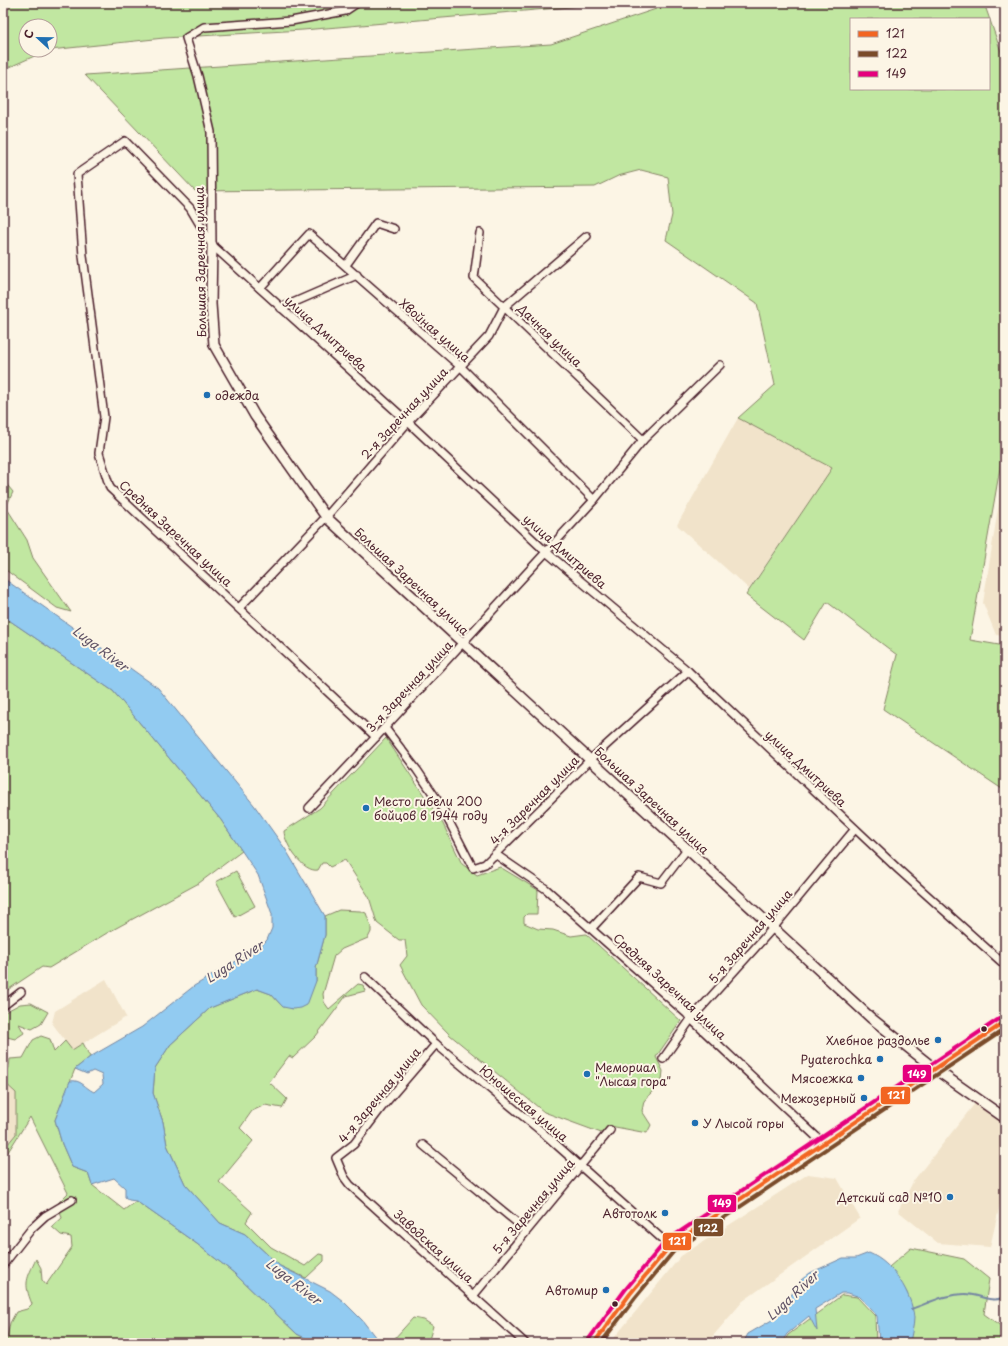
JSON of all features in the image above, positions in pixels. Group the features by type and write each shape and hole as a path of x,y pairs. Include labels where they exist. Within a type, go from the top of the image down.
{"main road":[{"path":"594,1343 630,1294 670,1246 1005,1022"}],"street":[{"name":"Большая Заречная улица","path":"357,3 345,11 292,21 204,27 186,38 198,76 211,132 211,304 214,345 255,416 326,518 871,1018 935,1069 1005,1118"},
{"name":"улица Дмитриева","path":"125,141 190,208 212,245 408,422 545,551 657,643 688,671 855,829 1005,965"},
{"name":"Средняя Заречная улица","path":"125,141 77,174 84,256 104,417 99,453 110,488 376,738"},
{"path":"346,266 376,223 394,229"},
{"name":"Дачная улица","path":"480,233 474,278 644,440"},
{"name":"Хвойная улица","path":"260,288 309,234 461,367 594,500"},
{"name":"2-я Заречная улица","path":"239,608 326,518 408,422 489,336 504,307 587,236"},
{"path":"281,308 357,275"},
{"name":"3-я Заречная улица","path":"309,808 463,644 545,551 594,500 644,440 720,365"},
{"name":"4-я Заречная улица","path":"385,728 417,770 440,804 473,868 485,864 590,759 688,671"},
{"name":"5-я Заречная улица","path":"663,1059 691,1019 773,928 855,829"},
{"path":"592,928 639,877 661,883 687,849"},
{"name":"Средняя Заречная улица","path":"495,854 546,889 592,928 687,1014 823,1143"},
{"name":"Юношеская улица","path":"365,976 436,1044 581,1166 670,1246"},
{"path":"3,1006 21,992"},
{"name":"4-я Заречная улица","path":"336,1158 354,1144 436,1044"},
{"name":"5-я Заречная улица","path":"473,1296 610,1130"},
{"path":"423,1144 526,1230"},
{"name":"Заводская улица","path":"336,1158 344,1177 350,1185 525,1343"},
{"path":"3,1265 32,1228 45,1216 72,1200"}],"shaded area":[{"path":"738,418 833,468 749,589 677,525"},
{"path":"1005,465 1005,636 996,635 983,603"},
{"path":"106,979 126,1017 72,1050 52,1023 55,1011"},
{"path":"3,1081 16,1093 16,1134 3,1150"},
{"path":"976,1102 1005,1123 1005,1183 990,1247 938,1243 898,1211 914,1180"},
{"path":"808,1174 837,1178 860,1218 743,1301 707,1343 610,1343 681,1256"}],"green space":[{"path":"3,3 590,3 582,6 303,30 164,38 58,49 58,18 18,18 18,58 30,58 3,70"},
{"path":"674,3 984,3 989,18 850,18 850,90 990,90 990,20 1005,63 1005,419 1000,468 970,640 1005,646 1005,791 883,709 897,655 827,602 804,640 746,595 832,468 738,418 775,385 757,303 666,240 672,215 668,177 641,170 618,176 595,187 195,191 85,75 551,44"},
{"path":"3,480 13,492 6,507 27,540 33,558 71,612 57,608 3,568"},
{"path":"3,616 113,691 221,820 242,851 199,883 107,933 49,968 42,967 3,993"},
{"path":"386,738 443,824 462,864 477,875 500,867 538,890 537,914 527,914 524,917 524,923 538,929 553,930 571,936 586,934 681,1021 656,1057 663,1071 662,1080 644,1101 642,1111 651,1125 647,1133 610,1126 604,1134 544,1112 450,1035 421,1005 400,965 407,956 405,940 399,940 377,923 369,897 345,860 330,867 326,863 322,863 318,870 312,870 306,867 295,856 287,843 284,831 320,808"},
{"path":"236,871 255,906 235,917 216,882"},
{"path":"339,910 360,911 366,913 371,927 371,932 368,938 342,949 334,956 323,994 324,1002 329,1009 358,984 363,985 365,991 346,996 316,1036 293,1058 289,1056 269,1082 287,1099 282,1108 265,1105 252,1111 240,1128 253,1141 219,1182 252,1212 246,1222 271,1247 305,1266 319,1254 324,1255 324,1261 306,1278 280,1266 245,1234 220,1223 185,1184 167,1145 163,1122 153,1093 155,1068 170,1045 210,1008 257,989 271,994 283,1007 316,981 316,968 325,935 325,916"},
{"path":"31,1003 48,1012 41,1024 32,1029 19,1024 24,1033 15,1039 3,1036 3,1013 20,1004"},
{"path":"41,1036 50,1039 54,1052 65,1041 72,1050 83,1043 90,1057 75,1069 55,1120 62,1144 72,1167 88,1173 92,1185 124,1210 136,1201 197,1244 234,1273 297,1334 315,1343 6,1343 10,1323 16,1312 27,1309 32,1304 29,1297 27,1281 36,1259 41,1268 42,1280 46,1285 72,1247 71,1237 61,1235 52,1227 62,1218 58,1203 68,1193 30,1117 8,1152 3,1153 3,1150 16,1134 16,1093 3,1081 3,1070 9,1068 10,1059 23,1058 33,1040"},
{"path":"911,1248 964,1259 989,1279 984,1314 1005,1329 1005,1343 910,1343 907,1293 889,1267"},
{"path":"842,1295 857,1297 875,1316 876,1343 783,1343 788,1335"},
{"path":"413,1318 424,1320 433,1326 428,1343 386,1343 394,1339"}],"water":[{"name":"Luga River","path":"3,578 158,688 254,805 286,850 325,916 325,935 316,968 316,981 307,1005 301,1008 293,1009 283,1007 271,994 257,989 210,1008 170,1045 155,1068 153,1093 163,1122 167,1145 185,1184 220,1223 245,1234 280,1266 330,1291 343,1301 362,1320 380,1343 315,1343 297,1334 234,1273 197,1244 136,1201 129,1200 125,1197 125,1188 114,1178 92,1185 88,1173 72,1167 62,1144 55,1120 70,1081 77,1081 94,1092 103,1084 102,1075 93,1071 87,1074 75,1069 90,1057 142,1027 194,986 260,947 267,940 272,928 272,914 258,875 221,820 113,691 3,616"},
{"name":"Luga River","path":"869,1253 886,1264 893,1271 900,1280 910,1299 914,1324 910,1343 879,1343 877,1316 860,1297 848,1293 841,1293 815,1309 817,1331 809,1316 787,1334 781,1343 743,1343 748,1334 777,1317 801,1280 810,1273 843,1258 856,1258"}],"waterway":[{"path":"911,1309 937,1299 958,1294 970,1294 988,1299 997,1299 1002,1298 1005,1292"}],"transit line":[{"name":"149","path":"589,1339 625,1290 666,1241 1002,1017"},
{"name":"121","path":"594,1343 630,1294 670,1246 1005,1022"},
{"name":"122","path":"601,1343 635,1298 674,1251 1005,1029"}],"place":[{"name":"одежда","path":"207,395"},
{"name":"Место гибели 200 бойцов в 1944 году","path":"366,808"},
{"name":"Хлебное раздолье","path":"938,1040"},
{"name":"Pyaterochka","path":"880,1059"},
{"name":"Мемориал \"Лысая гора\"","path":"587,1074"},
{"name":"Мясоежка","path":"861,1078"},
{"name":"Межозерный","path":"864,1098"},
{"name":"У Лысой горы","path":"695,1123"},
{"name":"Детский сад №10","path":"950,1197"},
{"name":"Автотолк","path":"665,1213"},
{"name":"Автомир","path":"606,1290"}]}
